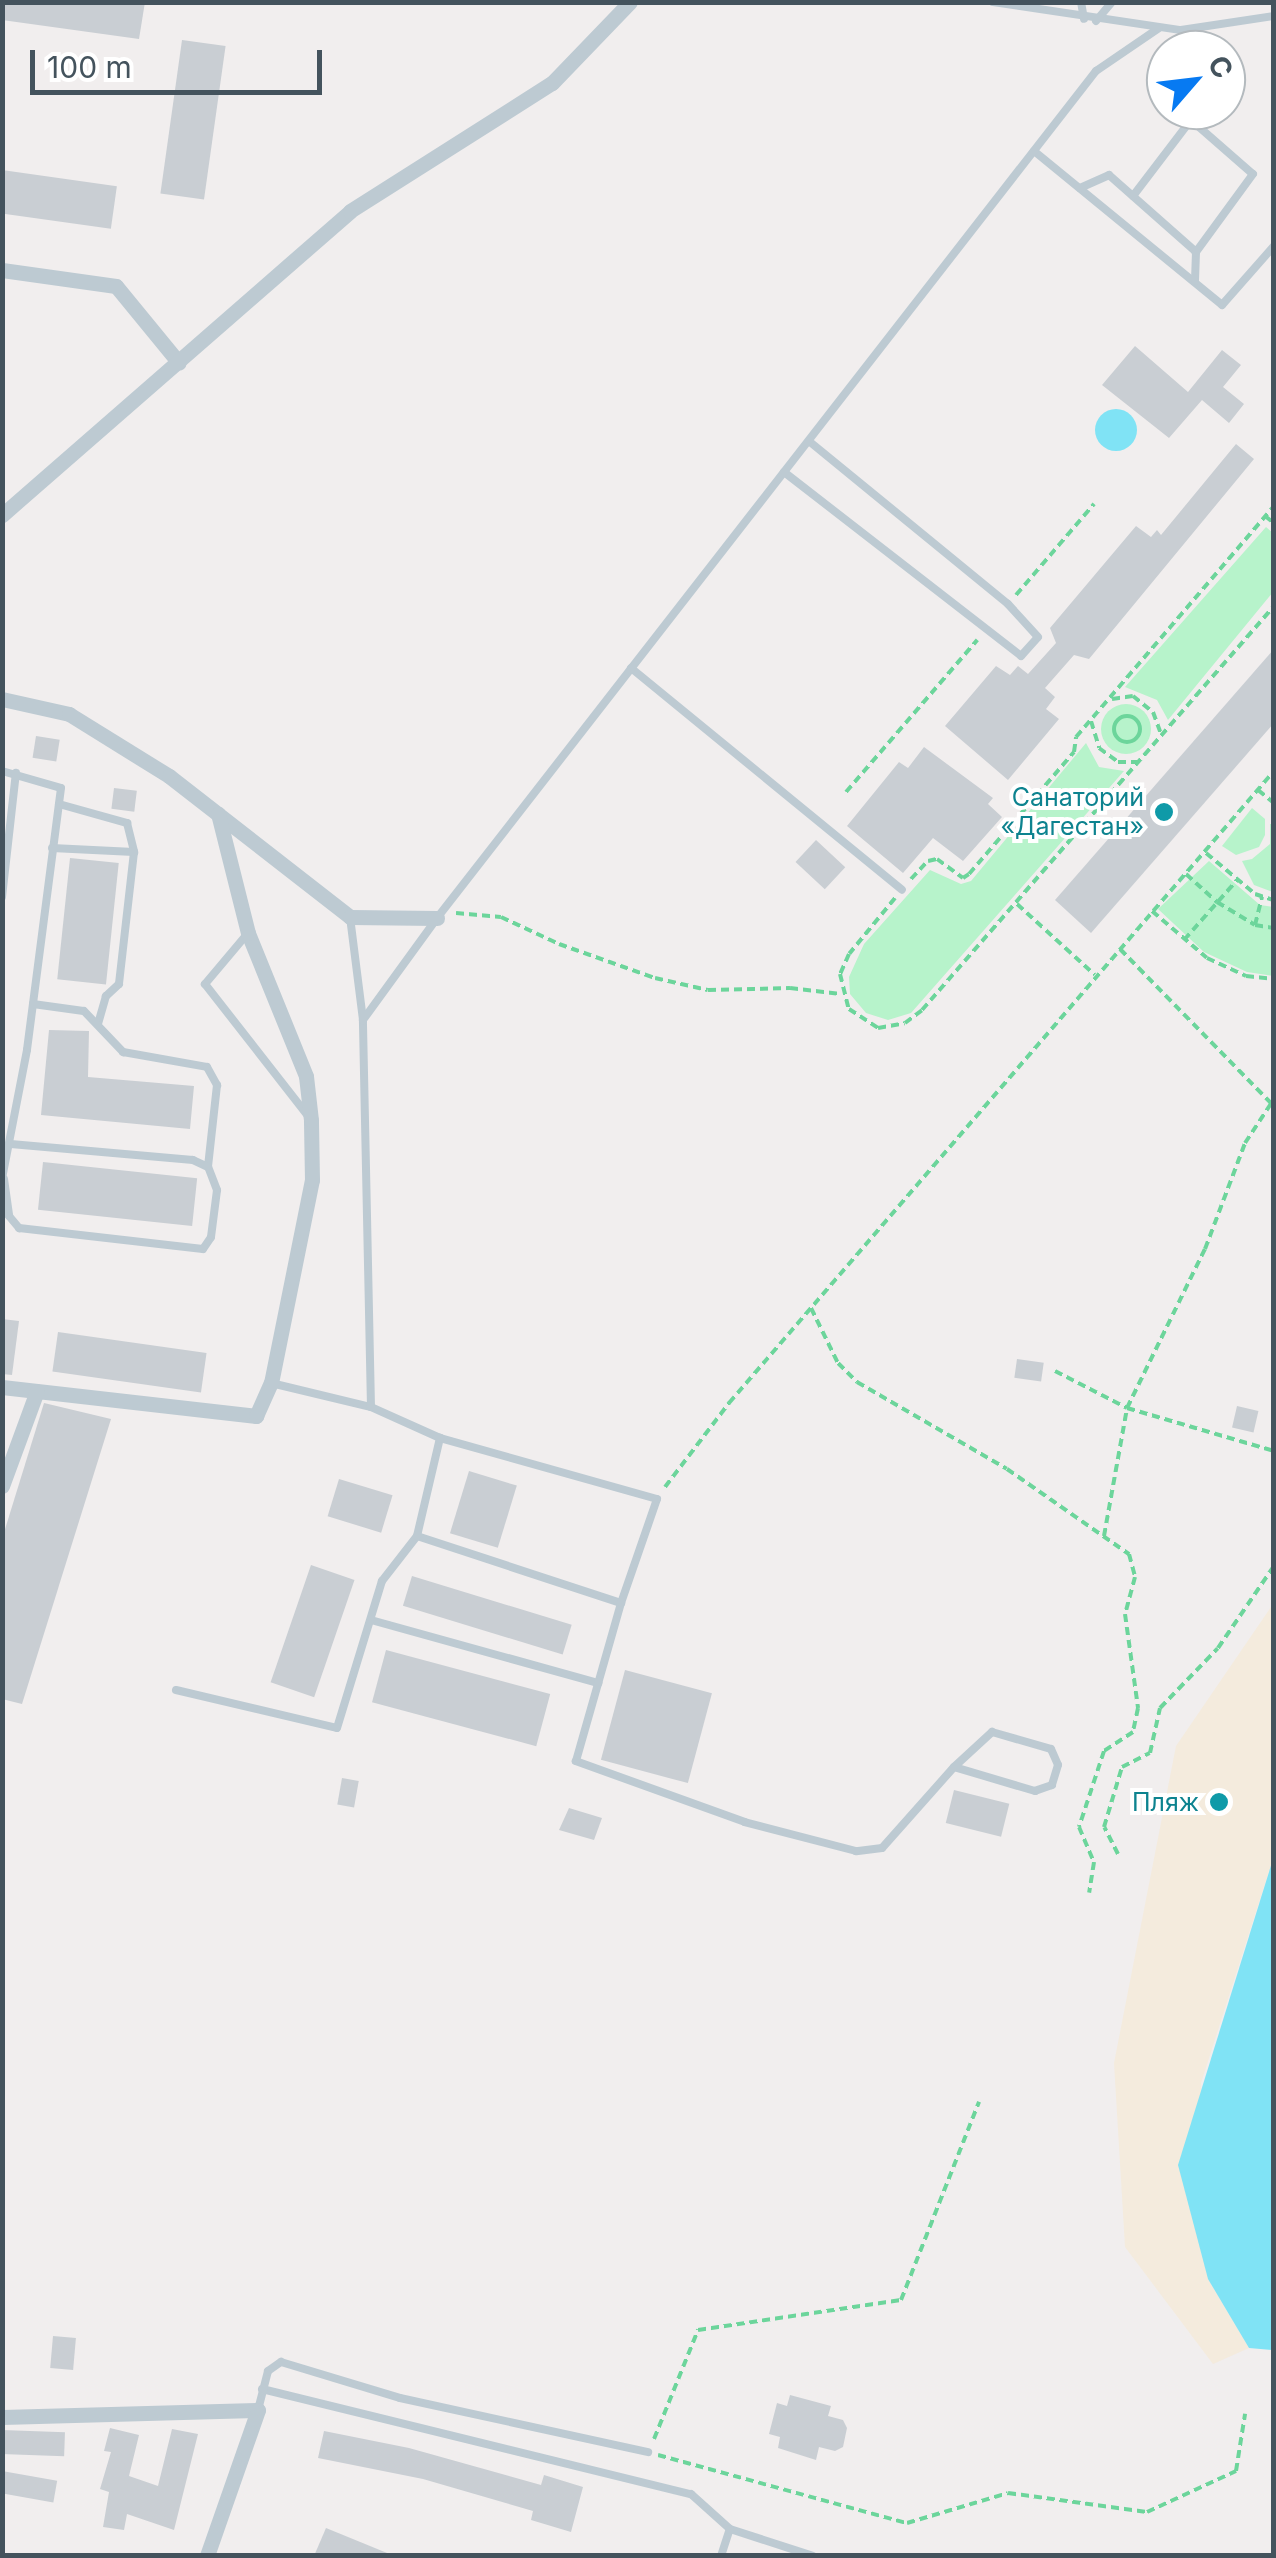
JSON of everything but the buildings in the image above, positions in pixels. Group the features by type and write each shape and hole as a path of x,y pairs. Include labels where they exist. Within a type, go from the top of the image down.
{"street":[{"path":"2,515 350,211 552,83 630,2"},
{"path":"2,270 116,286 179,364"},
{"path":"2,699 69,714 170,776 350,917 437,918"},
{"path":"2,1387 256,1416 272,1383 312,1180 311,1120 306,1076 248,933 218,814"},
{"path":"2,1486 37,1391"},
{"path":"2,2417 258,2410 206,2556"}],"lane":[{"path":"993,2 1096,21 1181,30 1274,16"},
{"path":"1081,2 1084,19"},
{"path":"1096,21 1112,2"},
{"path":"364,1020 437,918 1096,72 1159,28"},
{"path":"1133,196 1190,120 1252,174 1196,252 1195,281"},
{"path":"1034,151 1222,305 1274,246"},
{"path":"1080,188 1110,175 1196,252"},
{"path":"784,472 1021,656 1038,637 1008,604 809,441"},
{"path":"631,668 902,890"},
{"path":"2,771 61,788 33,1004 3,1179 9,1216 19,1228 203,1249 211,1237 217,1190 208,1167 216,1085 207,1067 123,1052 84,1011 33,1004"},
{"path":"2,898 16,773"},
{"path":"58,804 127,823 134,852 119,984 106,996 98,1024"},
{"path":"52,848 134,852"},
{"path":"350,917 364,1020 371,1407"},
{"path":"248,933 205,984 311,1120"},
{"path":"10,1144 193,1160 208,1167"},
{"path":"272,1383 371,1407 440,1438 656,1499 621,1603 576,1761 746,1822 856,1852 882,1848 954,1767 992,1732 1052,1749 1058,1766 1052,1785 1035,1791 954,1767"},
{"path":"176,1690 338,1728 382,1581 417,1536 440,1438"},
{"path":"417,1536 621,1603"},
{"path":"370,1620 598,1683"},
{"path":"258,2410 268,2371 281,2362 400,2398 648,2452"},
{"path":"262,2389 692,2494 730,2529 813,2556"},
{"path":"721,2556 730,2529"}],"path":[{"path":"1008,604 1094,504"},
{"path":"1274,506 1076,737 1074,752 970,874 964,878 936,859 928,861 902,890 849,954 840,974 842,994 849,1009 878,1028 905,1023 1017,904 1274,606"},
{"path":"1265,516 1274,523"},
{"path":"846,792 985,631"},
{"path":"1109,699 1133,696 1154,712 1162,734"},
{"path":"1127,716 1140,727 1139,736 1128,743 1114,732 1116,722 1127,716"},
{"path":"1091,721 1099,748 1118,762 1140,762"},
{"path":"656,1499 729,1403 1274,771"},
{"path":"1257,790 1274,803"},
{"path":"1206,853 1236,880 1274,900"},
{"path":"1186,874 1217,902 1255,926 1274,928"},
{"path":"1182,941 1236,880"},
{"path":"1255,926 1262,897"},
{"path":"1017,904 1097,976"},
{"path":"1152,911 1182,941 1246,976 1274,979"},
{"path":"437,918 458,912 501,917 559,944 655,978 708,990 790,988 842,994"},
{"path":"1104,1536 1126,1408 1205,1249 1245,1143 1272,1103 1120,949"},
{"path":"811,1308 838,1363 857,1382 1007,1469 1129,1554 1135,1578 1125,1614 1138,1708 1133,1732 1104,1751 1079,1827 1094,1862 1089,1893"},
{"path":"1056,1370 1126,1408 1274,1452"},
{"path":"1118,1854 1104,1827 1122,1767 1150,1753 1160,1708 1218,1648 1274,1566"},
{"path":"979,2102 901,2300 698,2330 648,2452 906,2523 1008,2493 1148,2512 1236,2471 1245,2414"}],"green space":[{"path":"1266,527 1273,533 1273,592 1168,720 1157,700 1125,687"},
{"path":"1126,704 1144,711 1151,729 1144,747 1126,754 1108,747 1101,729 1108,711"},
{"path":"1086,743 1099,767 1124,771 911,1013 888,1020 866,1013 850,994 849,977 864,944 930,870 961,884 971,881"},
{"path":"1252,808 1265,819 1265,835 1259,847 1236,855 1222,846"},
{"path":"1270,824 1274,824 1273,892 1254,885 1242,861 1252,859 1270,844"},
{"path":"1209,861 1260,905 1273,907 1273,976 1247,972 1204,952 1158,909"}],"sand":[{"name":"Пляж","path":"1273,1604 1273,1859 1201,2083 1208,2279 1249,2348 1213,2364 1125,2247 1114,2063 1176,1746"}],"water":[{"path":"1116,409 1131,415 1137,430 1131,445 1116,451 1101,445 1095,430 1101,415"},
{"path":"1273,1859 1273,2350 1249,2348 1208,2279 1178,2165"}],"place":[{"name":"Санаторий «Дагестан»","path":"1164,812"},
{"name":"Пляж","path":"1219,1802"}]}
